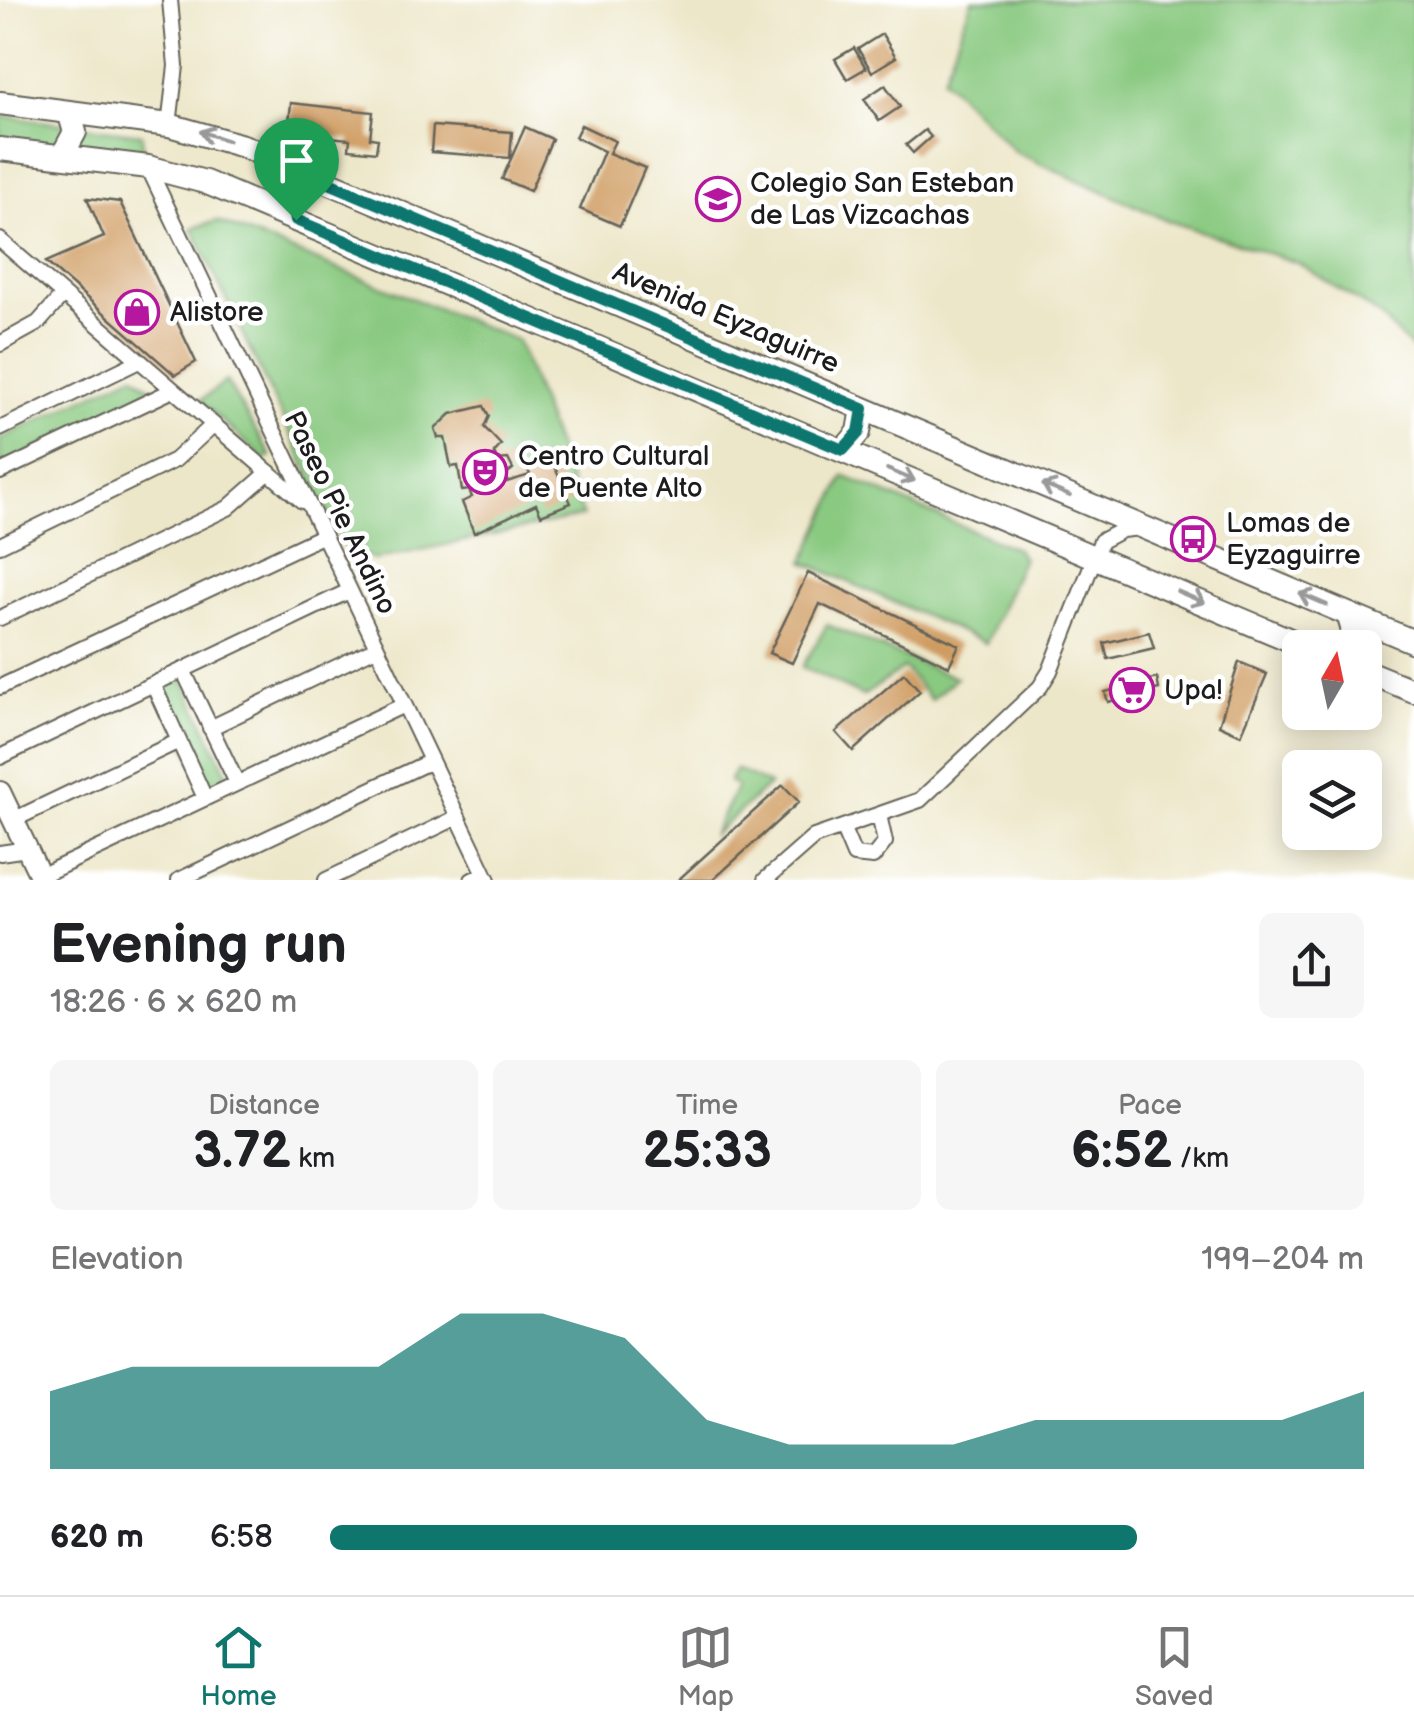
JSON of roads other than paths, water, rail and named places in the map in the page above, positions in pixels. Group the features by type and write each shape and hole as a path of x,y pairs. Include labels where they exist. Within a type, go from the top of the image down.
{"main road":[{"name":"Avenida Eyzaguirre","path":"0,104 168,124 217,137 1414,642"},
{"path":"62,156 75,132 69,112"},
{"path":"0,148 148,167 205,182 1282,637"},
{"path":"296,220 297,196 307,185 322,180"},
{"path":"843,450 859,432 863,409"},
{"path":"1348,614 1352,630"},
{"path":"1382,678 1414,691"}],"street":[{"path":"168,124 176,66 170,0"},
{"name":"Paseo Pie Andino","path":"148,167 458,817 482,878"},
{"path":"0,262 6,245 308,507"},
{"path":"0,344 38,323 63,295"},
{"path":"0,429 140,361"},
{"path":"0,472 173,390"},
{"path":"0,545 175,460 214,425"},
{"path":"0,618 228,508 268,472"},
{"path":"765,880 814,837 906,807 931,792 1040,687 1080,594 1092,555 1108,536 1146,528"},
{"path":"0,687 322,536"},
{"path":"1080,594 1101,576 1130,572"},
{"path":"0,757 349,591"},
{"path":"210,728 376,648"},
{"path":"183,670 237,783"},
{"path":"153,684 205,798"},
{"path":"0,792 41,878 404,705"},
{"path":"14,820 179,742"},
{"path":"179,880 431,761"},
{"path":"843,829 854,855 872,857 884,842 879,815"},
{"path":"326,880 458,817"},
{"path":"0,852 28,850"}],"place":[{"name":"Colegio San Esteban de Las Vizcachas","path":"718,199"},
{"name":"Alistore","path":"137,312"},
{"name":"Centro Cultural de Puente Alto","path":"485,472"},
{"name":"Lomas de Eyzaguirre","path":"1193,539"},
{"name":"Upa!","path":"1132,690"}]}
